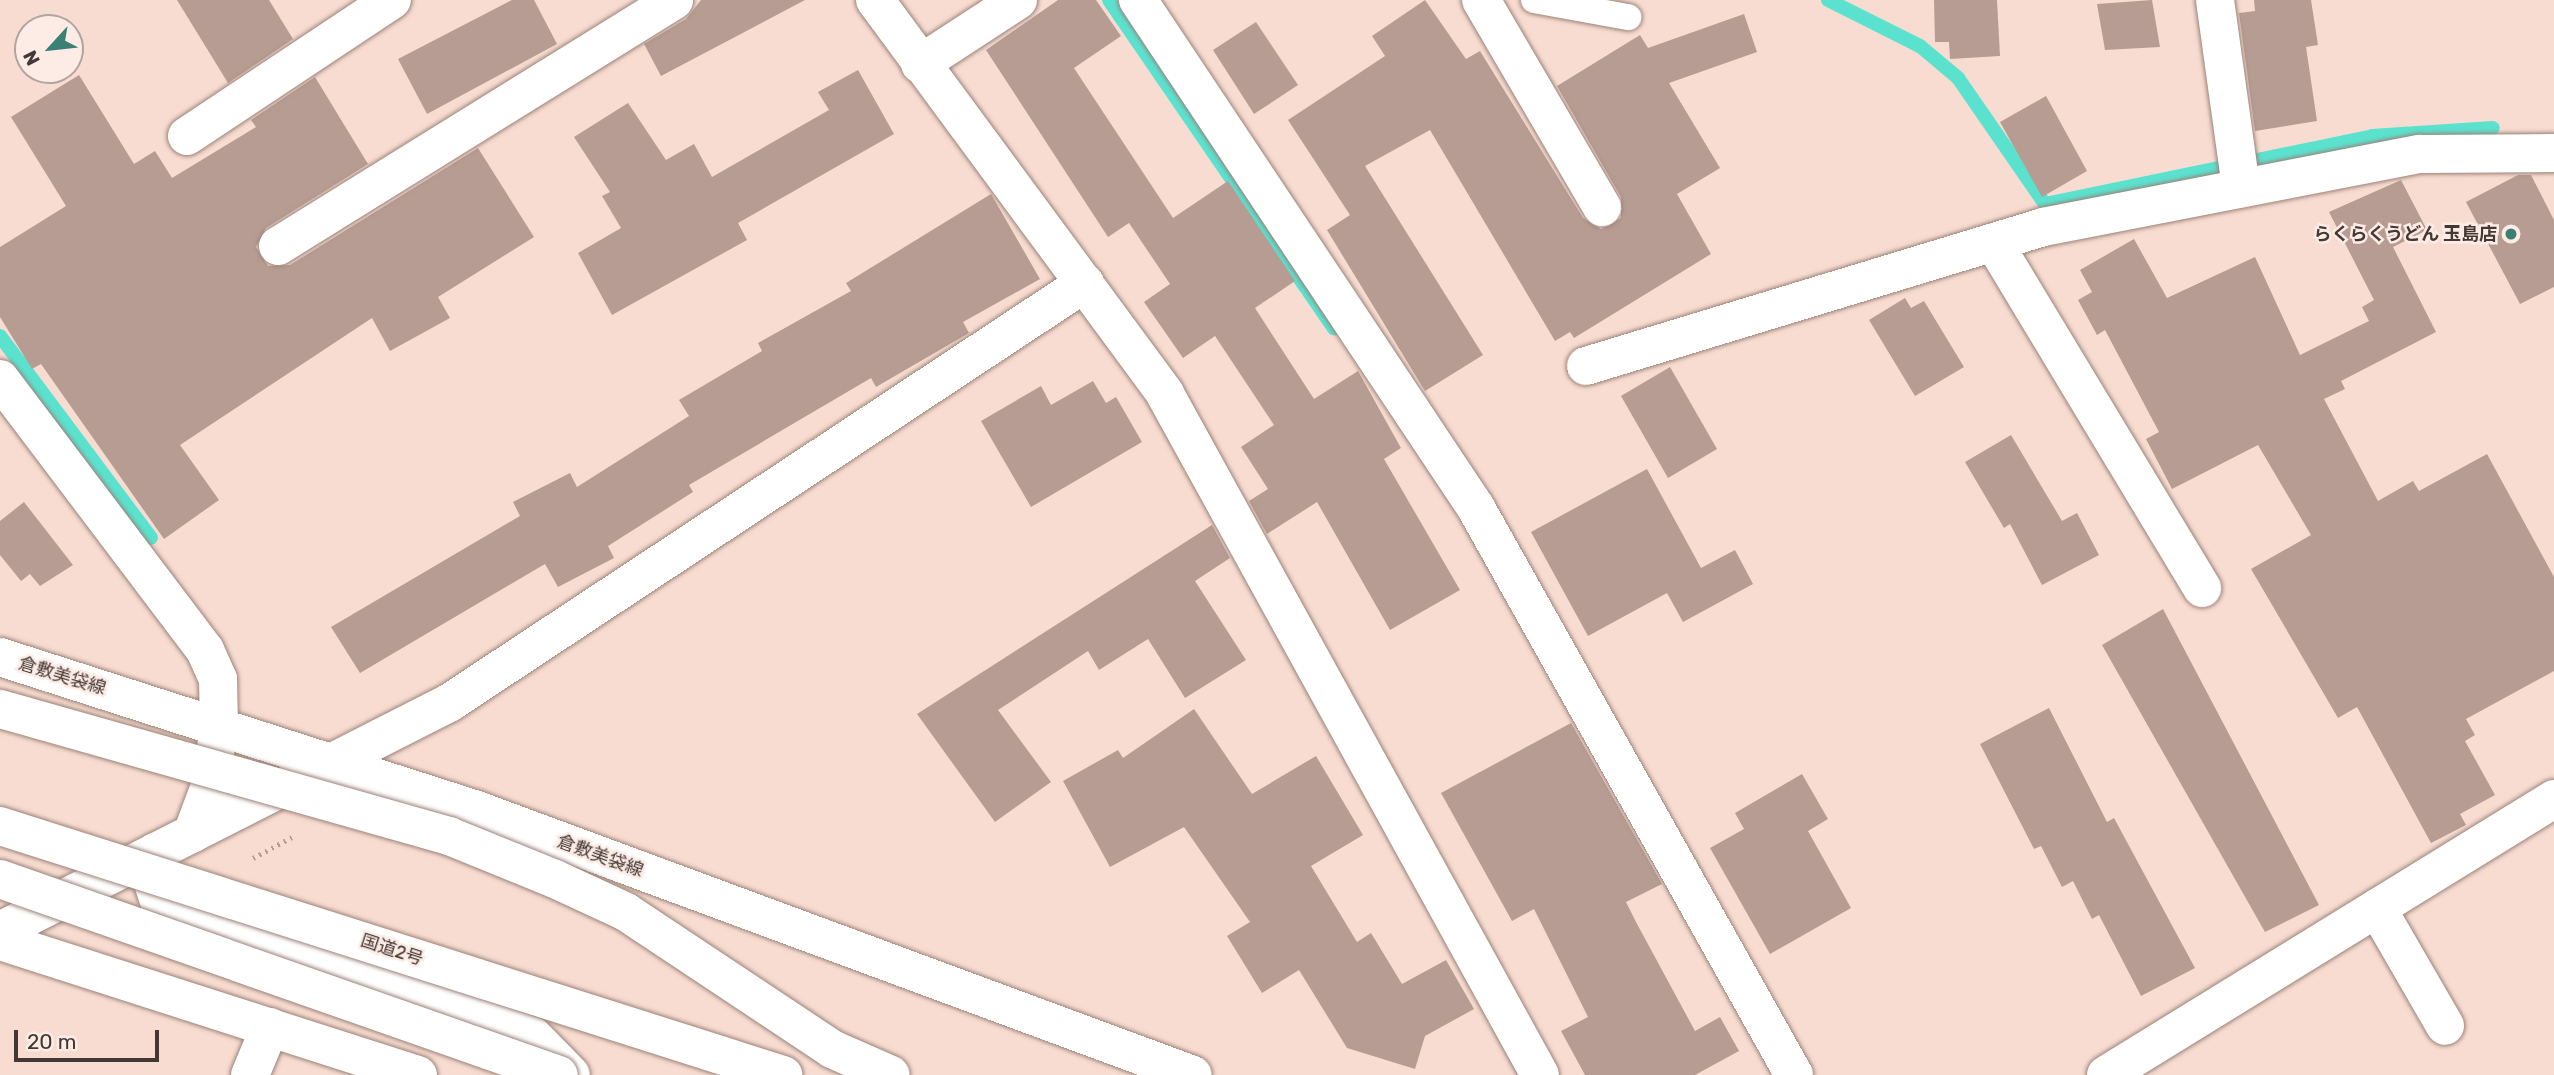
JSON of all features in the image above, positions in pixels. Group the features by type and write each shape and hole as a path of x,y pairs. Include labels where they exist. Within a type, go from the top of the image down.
{"main road":[{"path":"187,136 392,0"},
{"path":"278,246 674,0"},
{"path":"875,0 1164,394 1531,1068"},
{"path":"920,64 1018,0"},
{"path":"1139,0 1476,508 1794,1075"},
{"path":"1481,0 1602,207"},
{"path":"2215,0 2239,172"},
{"path":"1586,366 2043,227 2239,172 2420,154 2554,153"},
{"path":"1994,243 2202,588"},
{"path":"0,931 449,703 1085,283"},
{"path":"0,379 205,650 218,679 219,725 211,783 192,834"},
{"name":"倉敷美袋線","path":"0,657 334,763 1193,1075"},
{"path":"0,709 449,836 555,879 626,912 832,1049 891,1075"},
{"path":"2106,1075 2554,799"},
{"name":"国道2号","path":"0,826 783,1075"},
{"path":"155,852 152,880 162,908 533,1036 571,1075"},
{"path":"0,879 559,1075"},
{"path":"2376,908 2445,1026"},
{"path":"0,940 418,1075"},
{"path":"250,1075 270,1027"}],"lane":[{"path":"1534,0 1628,17"}],"building":[{"path":"177,0 269,0 293,39 228,83"},
{"path":"512,0 534,0 557,44 427,114 398,59"},
{"path":"701,0 805,0 661,76 644,44 686,19"},
{"path":"1058,0 1096,0 1121,36 1074,68 1173,218 1228,181 1295,281 1255,308 1314,399 1358,371 1401,448 1384,459 1460,590 1390,630 1317,502 1267,534 1249,501 1268,489 1241,447 1274,425 1215,336 1183,358 1144,302 1170,284 1129,223 1108,237 986,50"},
{"path":"1425,0 1466,59 1480,51 1583,218 1601,229 1621,218 1621,197 1557,86 1640,35 1648,48 1744,14 1757,52 1669,83 1720,168 1677,194 1711,254 1574,338 1570,332 1555,341 1430,130 1365,166 1483,355 1425,391 1327,230 1350,215 1288,120 1385,56 1372,36"},
{"path":"1934,0 1997,0 2000,56 1950,59 1949,42 1935,42"},
{"path":"2152,0 2160,47 2105,50 2097,4"},
{"path":"2254,0 2311,0 2318,45 2306,47 2317,121 2255,131 2239,13 2255,11"},
{"path":"1256,22 1298,85 1254,114 1213,50"},
{"path":"858,70 894,134 738,223 747,240 612,315 578,253 621,228 602,196 610,192 574,137 628,103 666,160 694,144 712,177 829,110 818,92"},
{"path":"315,77 368,164 266,228 256,247 268,266 290,265 478,148 534,237 438,297 450,318 390,351 372,318 180,445 219,500 164,539 41,364 32,369 0,317 0,247 66,206 11,117 64,84 84,83 134,164 155,151 172,178 256,127 251,120"},
{"path":"2046,96 2087,171 2042,197 2000,122"},
{"path":"2518,175 2531,175 2554,220 2554,287 2520,304 2466,202"},
{"path":"2401,180 2427,230 2393,247 2436,332 2341,381 2345,389 2324,399 2378,501 2413,481 2419,491 2487,454 2554,577 2554,671 2466,719 2475,735 2465,741 2495,795 2460,814 2466,825 2431,843 2357,707 2338,718 2251,569 2311,535 2258,445 2172,489 2146,439 2159,432 2105,330 2097,335 2078,300 2092,292 2080,270 2134,239 2167,298 2255,257 2300,355 2369,321 2362,307 2374,300 2329,212"},
{"path":"991,194 1040,279 963,322 969,333 876,387 871,378 689,485 693,492 608,546 614,558 558,587 545,564 360,673 331,627 520,516 513,502 570,473 577,487 689,416 679,400 762,351 758,343 851,291 846,283"},
{"path":"1905,298 1911,308 1924,301 1964,367 1915,396 1869,320"},
{"path":"1670,367 1717,449 1668,478 1621,396"},
{"path":"1093,381 1106,403 1116,397 1142,442 1031,507 981,421 1041,386 1051,405"},
{"path":"2011,435 2062,521 2077,513 2099,555 2042,585 2010,524 2004,528 1965,462"},
{"path":"1647,469 1701,568 1735,550 1753,584 1683,622 1667,593 1588,636 1531,532"},
{"path":"24,502 73,565 40,586 30,574 21,581 0,555 0,521"},
{"path":"1212,525 1230,558 1195,581 1246,660 1185,698 1148,639 1099,670 1088,651 998,710 1051,782 995,822 917,714"},
{"path":"2163,609 2319,905 2265,932 2102,645"},
{"path":"2049,708 2107,822 2114,818 2195,968 2141,996 2099,915 2092,919 2073,881 2062,887 2041,846 2034,849 1980,744"},
{"path":"1194,709 1252,794 1316,756 1363,835 1311,866 1357,942 1371,933 1402,984 1446,960 1474,1009 1425,1036 1415,1069 1347,1048 1299,970 1262,993 1227,936 1250,922 1184,827 1110,867 1063,781 1118,750 1123,758"},
{"path":"1571,723 1662,884 1626,902 1636,922 1695,1031 1720,1017 1739,1051 1695,1075 1585,1075 1561,1031 1588,1017 1534,909 1512,921 1441,793"},
{"path":"1802,774 1828,819 1808,831 1851,908 1770,954 1710,848 1744,829 1735,813"}],"waterway":[{"path":"1109,0 1334,328"},
{"path":"1828,0 1920,46 1958,78 2045,204 2372,136 2493,128"},
{"path":"0,336 151,538"}],"place":[{"name":"らくらくうどん 玉島店","path":"2511,234"}]}
